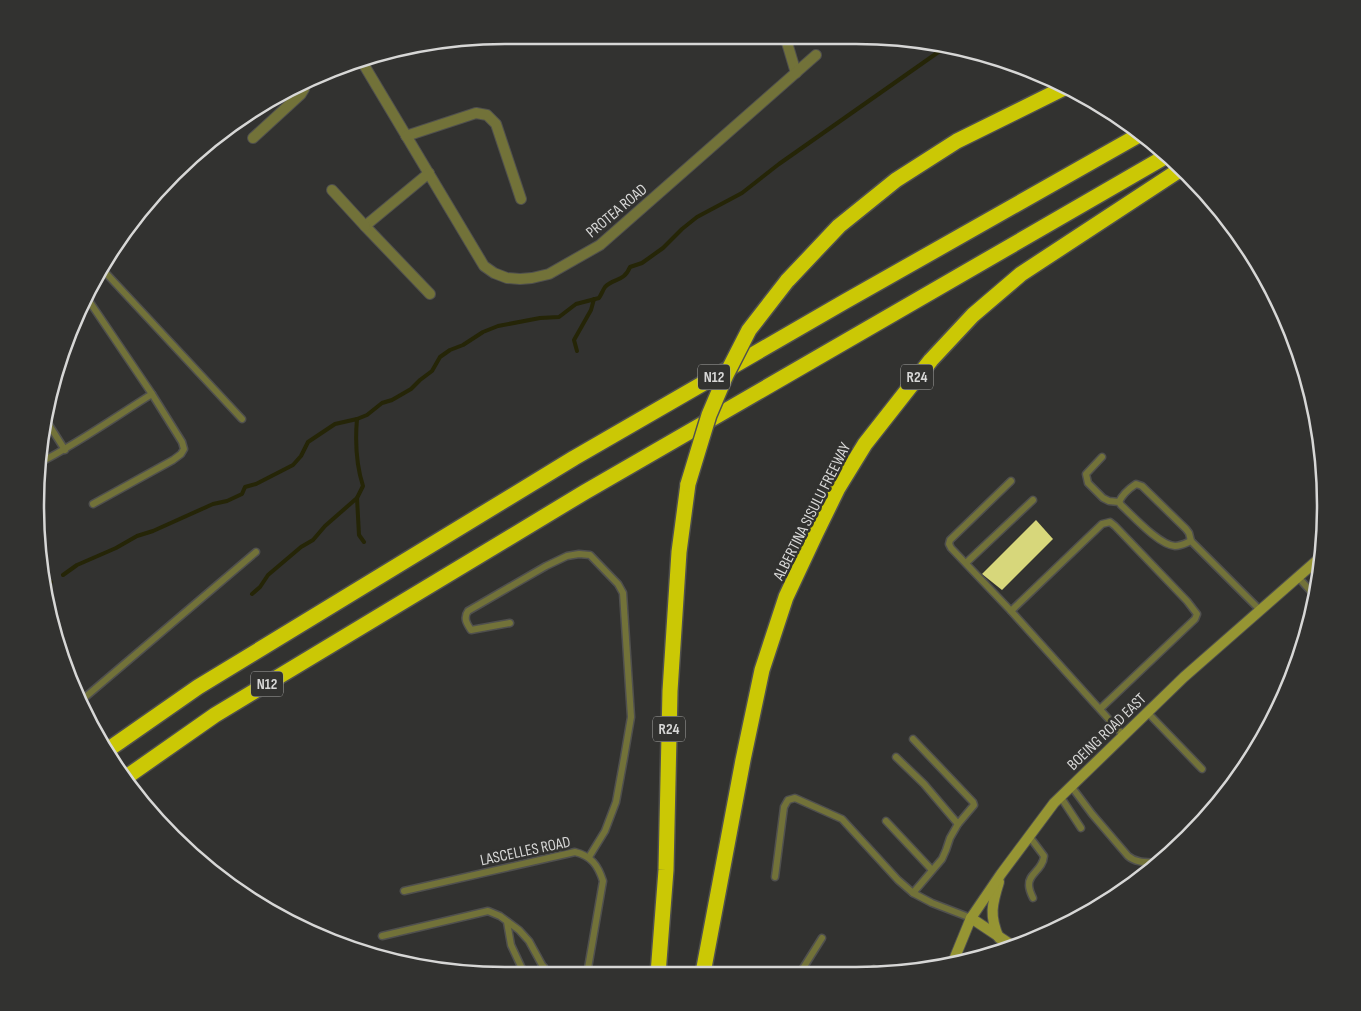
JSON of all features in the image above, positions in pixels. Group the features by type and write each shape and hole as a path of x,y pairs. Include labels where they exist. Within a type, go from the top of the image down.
{"highway":[{"name":"R24","path":"659,967 666,870 671,671 678,552 688,484 709,415 726,375 749,330 787,280 838,226 896,180 957,141 1060,91"},
{"name":"N12","path":"113,747 198,687 574,458 1135,137"},
{"name":"N12","path":"130,774 215,715 585,492 1161,159"},
{"name":"ALBERTINA SISULU FREEWAY","path":"704,967 762,670 786,597 838,488 865,444 931,360 973,315 1021,274 1175,173"}],"main road":[{"name":"BOEING ROAD EAST","path":"955,956 971,918 1001,874 1060,796 1184,676 1313,564"},
{"path":"999,938 994,926 993,902 1001,874"},
{"path":"971,918 1006,942"}],"street":[{"path":"787,44 796,73"},
{"name":"PROTEA ROAD","path":"364,66 484,266 494,273 507,278 520,279 549,274 600,245 816,55"},
{"path":"253,138 303,90"},
{"path":"406,136 476,113 487,115 496,124 521,199"},
{"path":"365,226 429,173"},
{"path":"332,190 430,294"}],"lane":[{"path":"107,274 242,419"},
{"path":"91,302 152,394 182,442 184,449 173,460 93,504"},
{"path":"47,459 152,394"},
{"path":"51,429 64,450"},
{"path":"1102,457 1086,474 1088,483 1108,501 1119,502 1151,534 1168,544 1175,546 1191,541"},
{"path":"1011,481 950,540 949,544 1123,735"},
{"path":"1119,502 1136,484 1142,486 1186,529 1191,541 1260,610"},
{"path":"966,563 1033,500"},
{"path":"1011,611 1102,524 1110,522 1116,526 1187,601 1198,614 1195,619 1100,709"},
{"path":"85,697 256,552"},
{"path":"510,623 471,630 465,620 465,615 468,611 567,556 590,555 618,584 623,593 630,717 616,802 605,832 589,857"},
{"path":"1298,577 1309,589"},
{"path":"1148,712 1202,769"},
{"path":"913,739 974,805 958,824 942,859 913,893"},
{"path":"896,757 924,784 958,824"},
{"path":"1071,786 1132,860 1149,862"},
{"path":"1060,796 1081,828"},
{"path":"774,877 784,807 788,800 795,798 842,819 898,880 913,893 932,903 971,918"},
{"path":"886,821 932,870"},
{"path":"1029,836 1044,856 1040,868 1030,880 1029,886 1032,898"},
{"name":"LASCELLES ROAD","path":"404,891 575,852 589,857 599,870 603,881 587,967"},
{"path":"382,936 488,911 500,916 519,930 530,941 544,967"},
{"path":"507,922 511,945 521,967"},
{"path":"804,967 822,938"}],"building":[{"path":"1036,520 1053,539 1002,590 982,574"}],"waterway":[{"path":"63,575 77,565 116,548 137,536 242,494 245,487 256,484 293,465 301,456 308,442 335,424 367,415 382,403 392,400 411,389 432,371 440,357 483,332 498,326 540,318 559,317 576,304 599,298 608,284 622,278 630,267 642,263 663,248 697,217 742,193 779,164 939,52"},
{"path":"577,351 574,340 591,310 594,299"},
{"path":"252,594 260,587 268,575 301,547 313,540 325,526 357,498 363,486 357,453 357,419"},
{"path":"357,498 359,535 364,542"}]}
